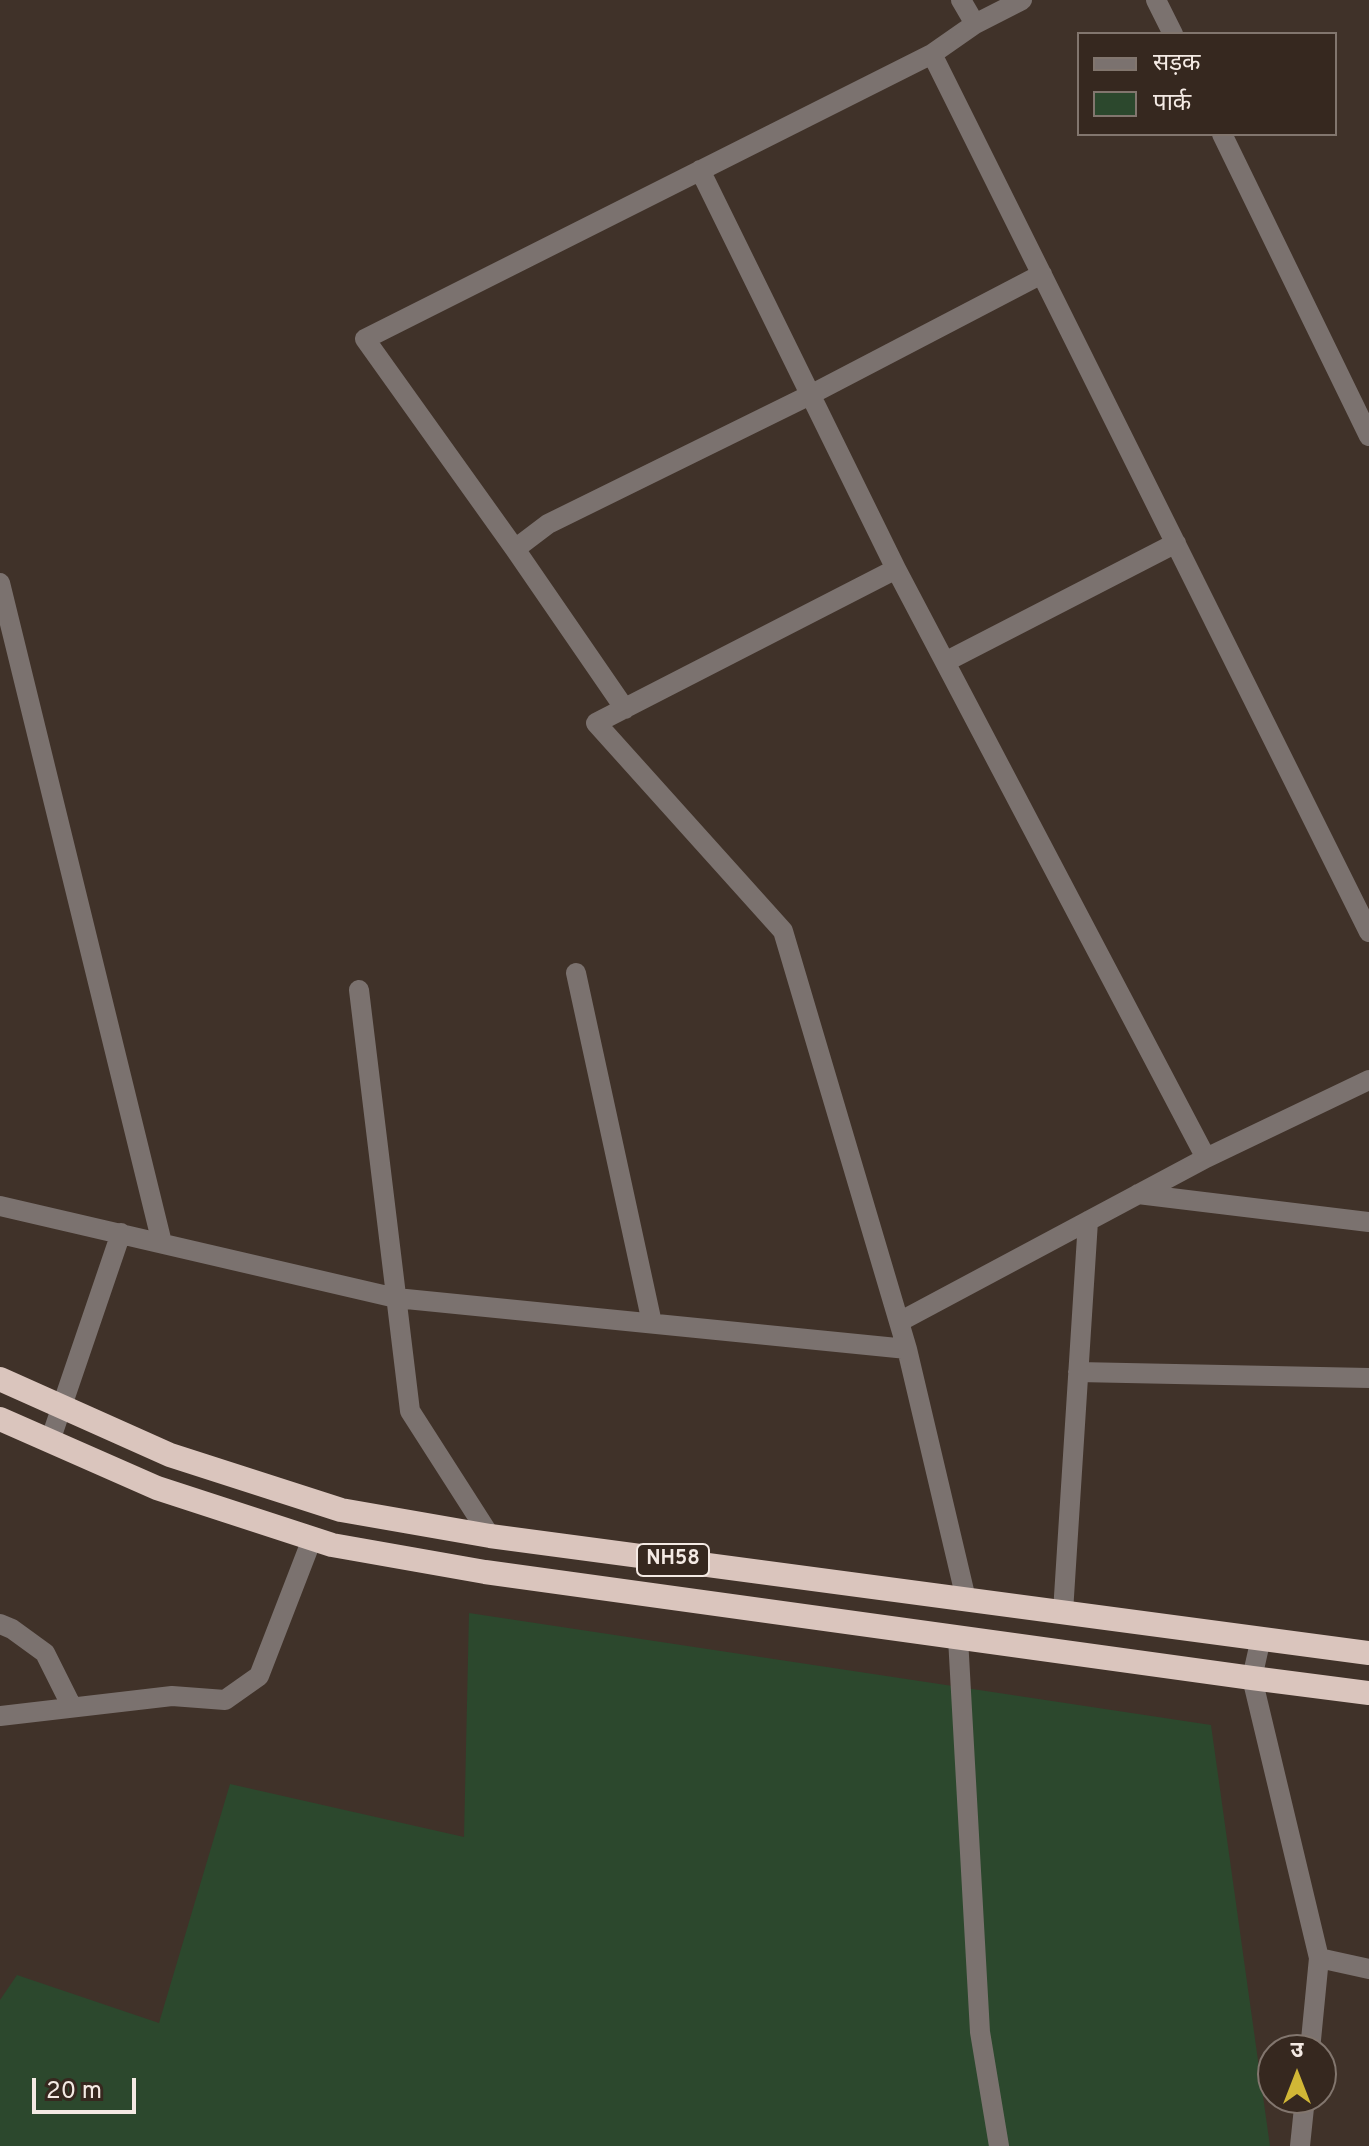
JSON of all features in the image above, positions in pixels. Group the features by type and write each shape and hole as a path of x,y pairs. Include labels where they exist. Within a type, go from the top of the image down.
{"highway":[{"name":"NH58","path":"0,1379 170,1455 341,1510 490,1536 1369,1653"},
{"name":"NH58","path":"0,1419 157,1488 332,1545 485,1572 1369,1693"}],"street":[{"path":"961,0 975,24"},
{"path":"625,709 365,339 932,54 975,24 1022,0"},
{"path":"1156,0 1172,32"},
{"path":"932,54 1369,932"},
{"path":"1223,136 1369,436"},
{"path":"700,170 896,569 1206,1158"},
{"path":"515,549 548,524 810,395 1042,274"},
{"path":"945,662 1176,543"},
{"path":"896,569 596,723 783,931 907,1349 966,1599"},
{"path":"0,583 162,1243"},
{"path":"576,973 652,1323"},
{"path":"359,990 410,1411 490,1536"},
{"path":"899,1322 1206,1158 1369,1080"},
{"path":"1138,1194 1369,1222"},
{"path":"0,1206 396,1298 907,1349"},
{"path":"1063,1612 1088,1221"},
{"path":"50,1441 121,1233"},
{"path":"1078,1372 1369,1378"},
{"path":"0,1716 172,1696 225,1700 259,1676 312,1539"},
{"path":"0,1624 45,1653 72,1707"},
{"path":"958,1638 980,2032 999,2146"},
{"path":"1261,1638 1252,1678 1319,1958 1312,2034"},
{"path":"1319,1958 1369,1969"},
{"path":"1300,2146 1303,2114"}],"green space":[{"path":"469,1613 1211,1725 1257,2053 1257,2114 1266,2114 1270,2146 0,2146 0,2000 17,1975 159,2023 230,1784 464,1837"}]}
